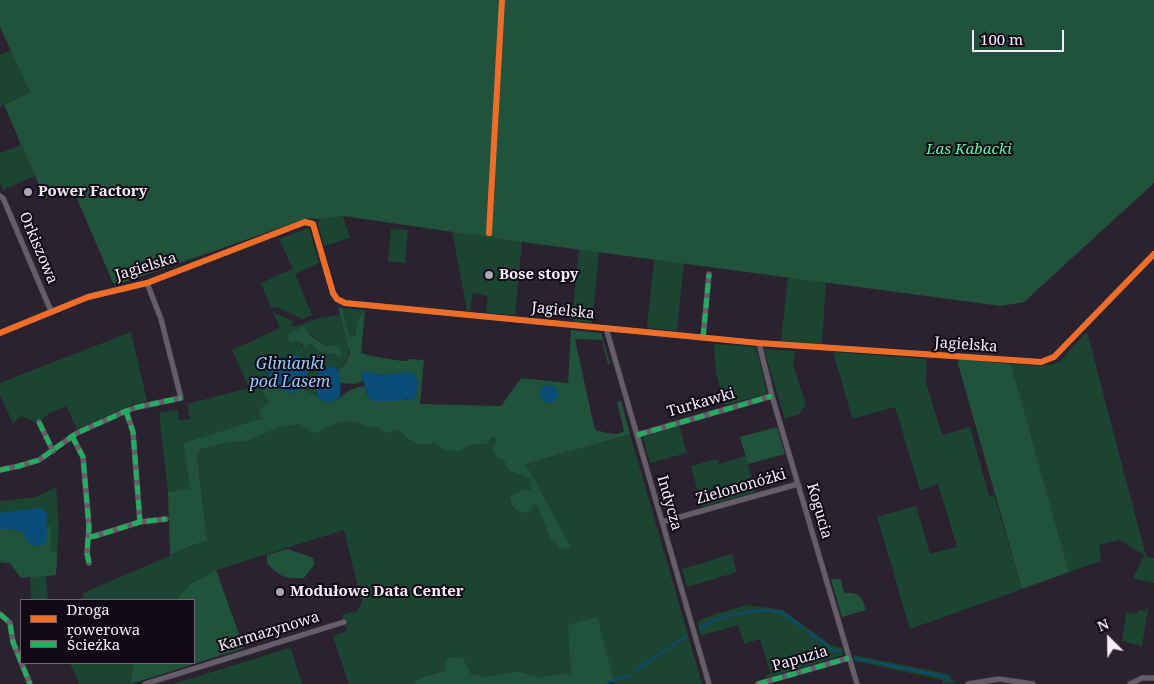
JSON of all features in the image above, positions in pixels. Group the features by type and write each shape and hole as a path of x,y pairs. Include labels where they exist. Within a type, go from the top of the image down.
{"street":[{"name":"Orkiszowa","path":"0,196 3,198 52,311"},
{"name":"Jagielska","path":"0,333 97,294 147,283 309,222 313,224 333,293 337,299 345,303 759,344 1041,362 1054,357 1154,254"},
{"path":"704,338 709,274"},
{"path":"0,470 39,460 72,436 126,411 181,398 159,312 147,283"},
{"name":"Indycza","path":"606,328 710,684"},
{"name":"Kogucia","path":"759,344 772,396 857,684"},
{"name":"Turkawki","path":"637,435 772,396"},
{"path":"126,411 133,432 140,522"},
{"path":"39,422 53,451"},
{"path":"72,436 83,457 89,563"},
{"name":"Zielononóżki","path":"662,522 798,484"},
{"path":"89,537 140,522 166,519"},
{"path":"0,614 10,623 13,642 20,659"},
{"path":"0,622 6,619"},
{"name":"Karmazynowa","path":"145,684 344,622"},
{"name":"Papuzia","path":"758,684 849,658"},
{"path":"22,664 30,684"},
{"path":"1130,684 1142,678 1154,678"},
{"path":"968,684 999,680 1033,684"}],"green space":[{"name":"Las Kabacki","path":"0,0 1154,0 1154,183 1024,302 1001,306 522,242 343,216 321,219 308,218 117,285 113,283 72,187 45,199 4,105 30,92 0,27"},
{"path":"12,50 30,92 0,107 0,55"},
{"path":"20,142 35,176 3,190 0,183 0,153 19,146"},
{"path":"343,216 350,238 324,246 317,221 328,217"},
{"path":"309,228 319,263 295,274 312,315 302,319 277,307 271,308 261,283 293,269 279,239"},
{"path":"391,229 408,230 405,263 388,261"},
{"name":"Bose stopy","path":"452,231 522,242 515,315 487,313 488,296 473,293 470,311 467,311"},
{"path":"579,249 599,252 592,323 572,321"},
{"path":"654,259 684,262 677,331 647,328"},
{"path":"788,276 826,281 822,344 781,341"},
{"path":"338,307 342,308 350,337 355,336 358,319 365,312 361,353 402,361 407,361 408,359 424,360 420,404 501,406 521,378 568,383 571,330 601,333 610,364 608,364 602,340 575,339 594,426 596,430 610,434 618,434 624,431 617,402 621,401 630,434 526,464 571,547 559,550 557,544 550,538 536,503 533,503 531,510 527,513 514,509 511,503 511,496 522,490 531,490 531,479 508,470 504,460 497,457 492,448 498,440 492,436 486,444 471,444 458,452 443,450 438,444 433,443 418,445 408,439 398,429 385,433 378,427 368,428 348,421 334,424 314,434 300,424 278,428 247,441 225,443 201,449 197,455 207,540 170,555 168,492 190,488 183,443 263,418 259,410 269,402 262,392 268,384 292,393 302,388 323,401 337,400 349,391 364,386 372,401 409,400 411,372 386,375 361,374 363,381 354,384 341,383 338,370 346,363 350,352"},
{"path":"342,308 365,310 358,319 353,338 350,337"},
{"path":"273,312 294,322 291,324 295,327 317,319 340,315 349,344 348,357 338,370 332,366 314,382 318,399 302,388 307,381 290,356 269,365 267,370 272,384 264,387 262,392 269,403 263,418 183,443 190,488 168,492 159,413 178,410 179,420 190,419 187,404 249,388 232,350 280,328","holes":["306,331 340,355 328,354 310,343 302,347 298,341 295,342"]},
{"path":"304,326 311,336 327,346 339,345 342,356 320,352 310,343 305,347 298,341 289,343 288,335"},
{"path":"131,332 147,401 134,404 77,429 66,406 34,423 21,416 13,424 0,394 0,383"},
{"path":"1087,332 1146,556 1154,558 1154,583 1133,578 1144,555 1120,540 1099,545 1101,561 1069,572 1011,364 1041,366 1059,362"},
{"path":"714,344 756,347 767,394 725,405 716,372"},
{"path":"764,349 795,351 793,365 806,405 799,414 785,419"},
{"path":"833,352 927,359 926,383 942,435 970,427 989,496 994,495 1022,589 910,629 877,517 916,506 930,554 957,547 938,484 920,490 895,407 855,418 852,417"},
{"path":"959,359 1011,364 1069,572 1022,589 958,364"},
{"path":"346,420 362,424 368,428 398,429 411,442 423,445 431,442 438,444 486,444 492,435 498,440 508,470 531,479 531,491 515,494 510,501 511,505 520,512 527,513 533,503 536,503 550,538 557,544 559,550 570,546 526,464 630,434 702,684 614,684 597,618 569,625 571,673 539,677 517,671 487,677 471,674 466,663 423,677 412,684 349,684 333,636 347,631 342,615 357,611 362,603 344,530 216,570 190,584 177,599 79,599 84,597 83,593 207,540 197,455 201,449 225,443 247,441 278,428 301,424 314,434 330,424"},
{"path":"679,426 687,453 650,463 643,437"},
{"path":"777,427 785,454 748,464 740,437"},
{"path":"746,456 755,492 702,507 691,466 717,459 719,464"},
{"path":"56,487 59,526 56,575 46,576 48,599 31,599 30,577 21,578 10,563 0,562 0,501 36,497"},
{"path":"46,526 52,527 50,551 57,553 56,575 21,578 10,563 0,562 0,529 13,529 22,532 31,545 37,547 46,541"},
{"path":"288,549 313,558 314,565 304,578 283,576 267,563 267,555"},
{"path":"732,554 737,572 687,587 682,569"},
{"path":"216,570 244,648 195,664 195,599 177,599 190,584"},
{"path":"831,579 841,579 843,590 846,593 857,594 866,610 842,617"},
{"path":"748,605 783,610 831,645 842,648 843,655 767,678 765,675 771,674 760,639 744,644 738,625 701,636 697,622 712,615"},
{"path":"1146,608 1148,608 1142,646 1122,641 1126,613 1137,614 1138,610 1146,611"},
{"path":"597,617 614,681 606,684 412,684 423,677 446,670 446,660 452,657 463,658 471,674 487,677 517,671 539,677 571,673 568,625"},
{"path":"291,649 302,684 173,684"},
{"path":"853,655 948,674 955,683 942,684 943,680 855,661"},
{"path":"70,664 134,664 131,684 79,684"},
{"path":"134,664 194,664 131,684"}],"water":[{"name":"Glinianki pod Lasem","path":"290,356 299,356 306,366 307,378 301,389 290,393 272,384 267,370 269,365"},
{"name":"Glinianki pod Lasem","path":"332,366 338,370 341,383 340,397 335,400 324,401 318,399 316,377 319,370"},
{"name":"Glinianki pod Lasem","path":"366,371 382,375 411,372 417,380 416,398 397,401 372,401 368,396 361,374"},
{"path":"549,385 555,388 558,394 555,400 549,403 543,400 540,394 543,388"},
{"path":"40,508 47,513 46,541 42,546 31,545 22,532 13,529 0,529 0,513"}],"waterway":[{"path":"700,628 727,616 760,611 782,613 802,627"},
{"path":"807,631 833,650 840,652"},
{"path":"673,645 687,636"},
{"path":"635,671 668,648"},
{"path":"855,658 946,677 949,681"},
{"path":"604,684 630,675"}],"marked path":[{"path":"703,338 709,274"},
{"path":"637,435 772,396"},
{"path":"0,470 39,460 77,433 126,411 181,398"},
{"path":"126,411 133,432 140,522"},
{"path":"39,422 53,451"},
{"path":"72,436 83,457 89,527 87,553 89,563"},
{"path":"89,537 140,522 166,519"},
{"path":"0,614 10,623 13,642 20,659"},
{"path":"758,684 849,658"},
{"path":"22,664 30,684"}],"cycle path":[{"path":"489,233 502,0"},
{"path":"0,333 88,297 147,283 305,222 313,224 333,293 337,299 345,303 759,343 1041,362 1054,357 1154,254"}],"place":[{"name":"Power Factory","path":"28,192"},
{"name":"Bose stopy","path":"489,275"},
{"name":"Modułowe Data Center","path":"280,592"}]}
